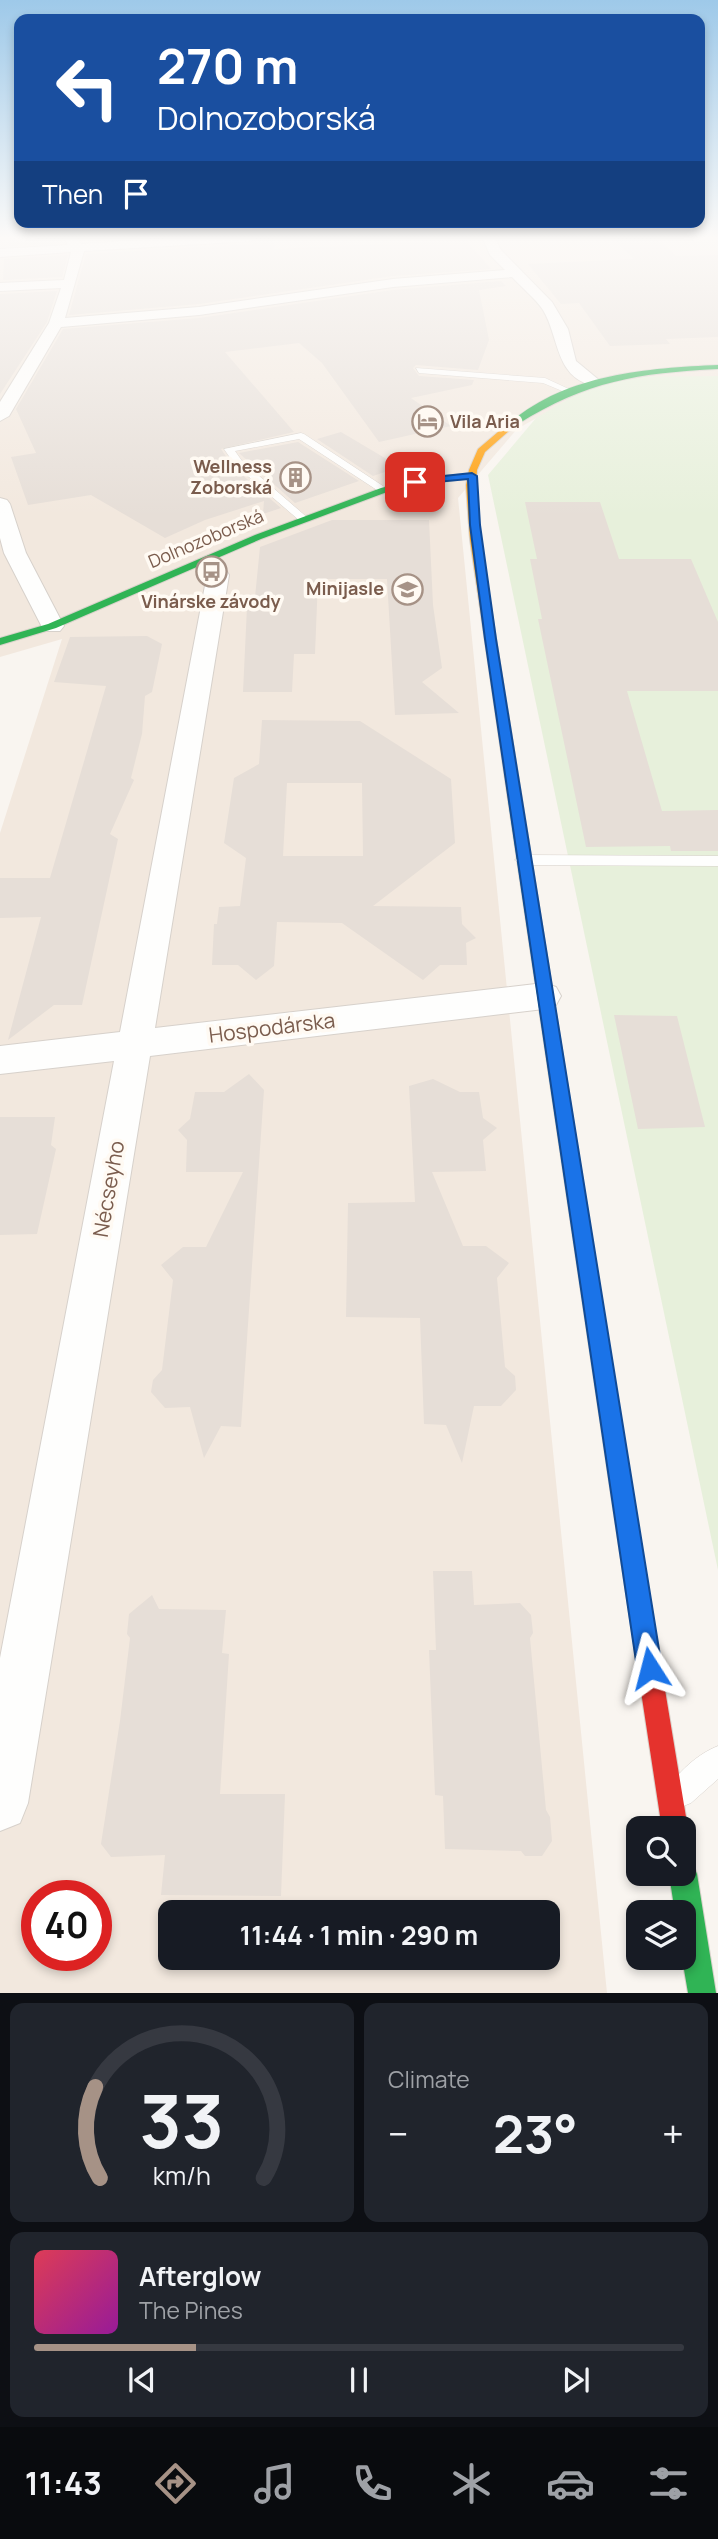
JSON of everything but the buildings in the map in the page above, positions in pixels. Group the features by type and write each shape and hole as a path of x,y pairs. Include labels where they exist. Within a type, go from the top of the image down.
{"street":[{"path":"1,409 52,330"},
{"path":"561,330 569,363 591,380"},
{"path":"673,1815 523,860 478,551 472,476 476,459 484,446 520,418 566,390 591,380 640,370 718,367"},
{"name":"Dolnozoborská","path":"0,642 52,626 303,519 384,490 415,482 472,476"},
{"path":"0,504 15,553 52,626"},
{"name":"Nécseyho","path":"0,1803 218,575"},
{"name":"Hospodárska","path":"0,1060 544,996"},
{"path":"685,1886 702,1993"}],"lane":[{"path":"419,370 545,381 566,390"},
{"path":"303,519 238,463 229,449 301,436 384,490"},
{"path":"523,860 718,861"},
{"path":"673,1815 718,1760"}],"shaded area":[{"path":"0,330 718,330 718,376 597,384 517,429 458,498 607,1993 0,1993 0,833 62,639 0,657"}],"green space":[{"path":"718,376 718,1570 488,475 536,418 582,391 629,377"}],"traffic: fast":[{"path":"515,422 565,394 612,378 662,370 718,367"},
{"path":"0,642 52,626 258,537 384,490 415,482 472,476"},
{"path":"515,799 624,1508"},
{"path":"685,1886 702,1993"}],"traffic: slow":[{"path":"515,422 481,451 473,470 471,485 475,539 515,799"}],"traffic: jam":[{"path":"624,1508 673,1816"}],"place":[{"name":"Vila Aria","path":"427,422"},
{"name":"Wellness Zoborská","path":"295,477"},
{"name":"Vinárske závody","path":"211,572"},
{"name":"Minijasle","path":"407,589"}],"route":[{"path":"415,482 472,476 475,525 490,639 650,1668"}]}
